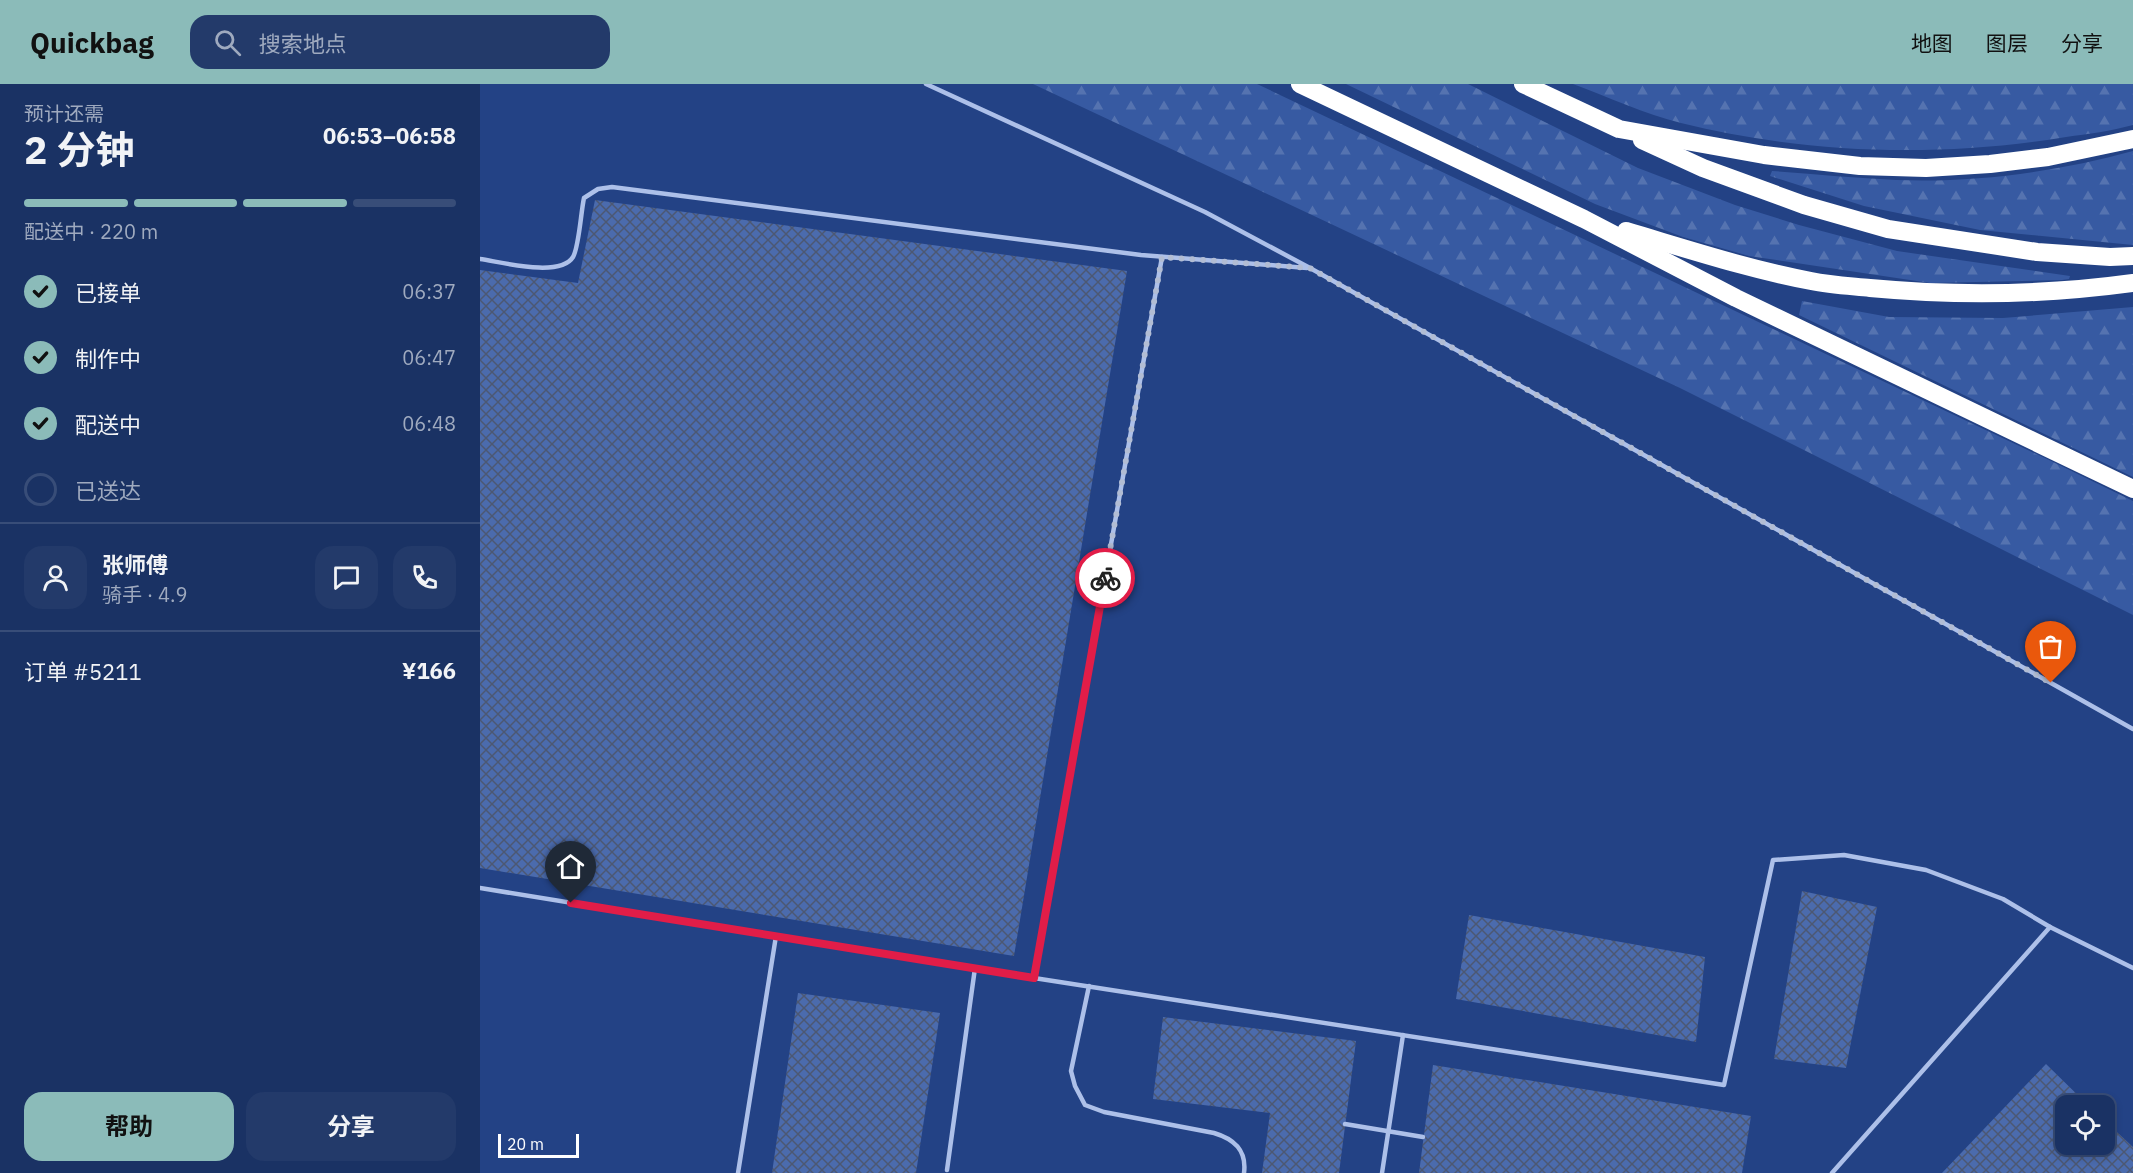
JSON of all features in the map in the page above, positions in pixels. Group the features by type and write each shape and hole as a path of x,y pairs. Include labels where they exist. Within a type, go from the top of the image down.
{"highway":[{"path":"1300,84 1584,219 1736,298 2133,489"},
{"path":"1523,84 1725,176 1804,205 1888,229 2037,252 2110,257 2133,256"},
{"path":"1619,129 1764,155 1860,166 1926,168 2048,157 2133,139"},
{"path":"1584,219 1741,265 1813,282 1924,293 1997,294 2084,290 2133,283"}],"lane":[{"path":"926,84 1205,212 1310,268 2133,729"},
{"path":"480,258 552,268 567,264 574,255 584,198 598,189 612,187 1162,257 1310,268"},
{"path":"1034,978 1162,257"},
{"path":"480,888 1034,978 1724,1085 1773,860 1844,855 1926,870 2003,899 2050,927 2133,968"},
{"path":"1832,1173 2050,927"},
{"path":"738,1173 776,936"},
{"path":"947,1170 975,968"},
{"path":"1089,986 1071,1071 1075,1086 1085,1105 1104,1112 1230,1138 1241,1151 1245,1164 1244,1173"},
{"path":"1383,1173 1403,1035"},
{"path":"1346,1124 1424,1137"}],"green space":[{"path":"1033,84 1257,84 2049,460 2133,501 2133,615 1680,388"},
{"path":"1346,84 1468,84 1638,168 1735,205 1897,251 2070,276 2069,279 2062,280 1930,283 1749,256 1683,237 1595,204"},
{"path":"1573,84 2133,84 2133,125 2083,135 1969,148 1872,150 1824,147 1728,133 1681,123"},
{"path":"2133,151 2133,245 1980,230 1864,206 1770,176 1772,171 1896,180 1986,178 2075,165"},
{"path":"1802,301 1889,317 2003,318 2133,307 2133,477 1799,315"}],"building":[{"path":"595,200 1127,271 1014,956 480,868 480,270 578,283"},
{"path":"1802,891 1877,907 1846,1068 1774,1059"},
{"path":"1469,915 1705,957 1696,1042 1456,999"},
{"path":"798,993 940,1013 916,1173 772,1173"},
{"path":"1163,1017 1356,1041 1339,1173 1262,1173 1270,1113 1153,1099"},
{"path":"2046,1064 2078,1095 2055,1095 2055,1155 2115,1155 2115,1130 2133,1147 2133,1173 1942,1173"},
{"path":"1433,1065 1751,1116 1742,1173 1419,1173"}],"way so far":[{"path":"1105,578 1162,257 1310,268 2051,683"}],"route":[{"path":"571,903 1034,978 1105,578"}]}
